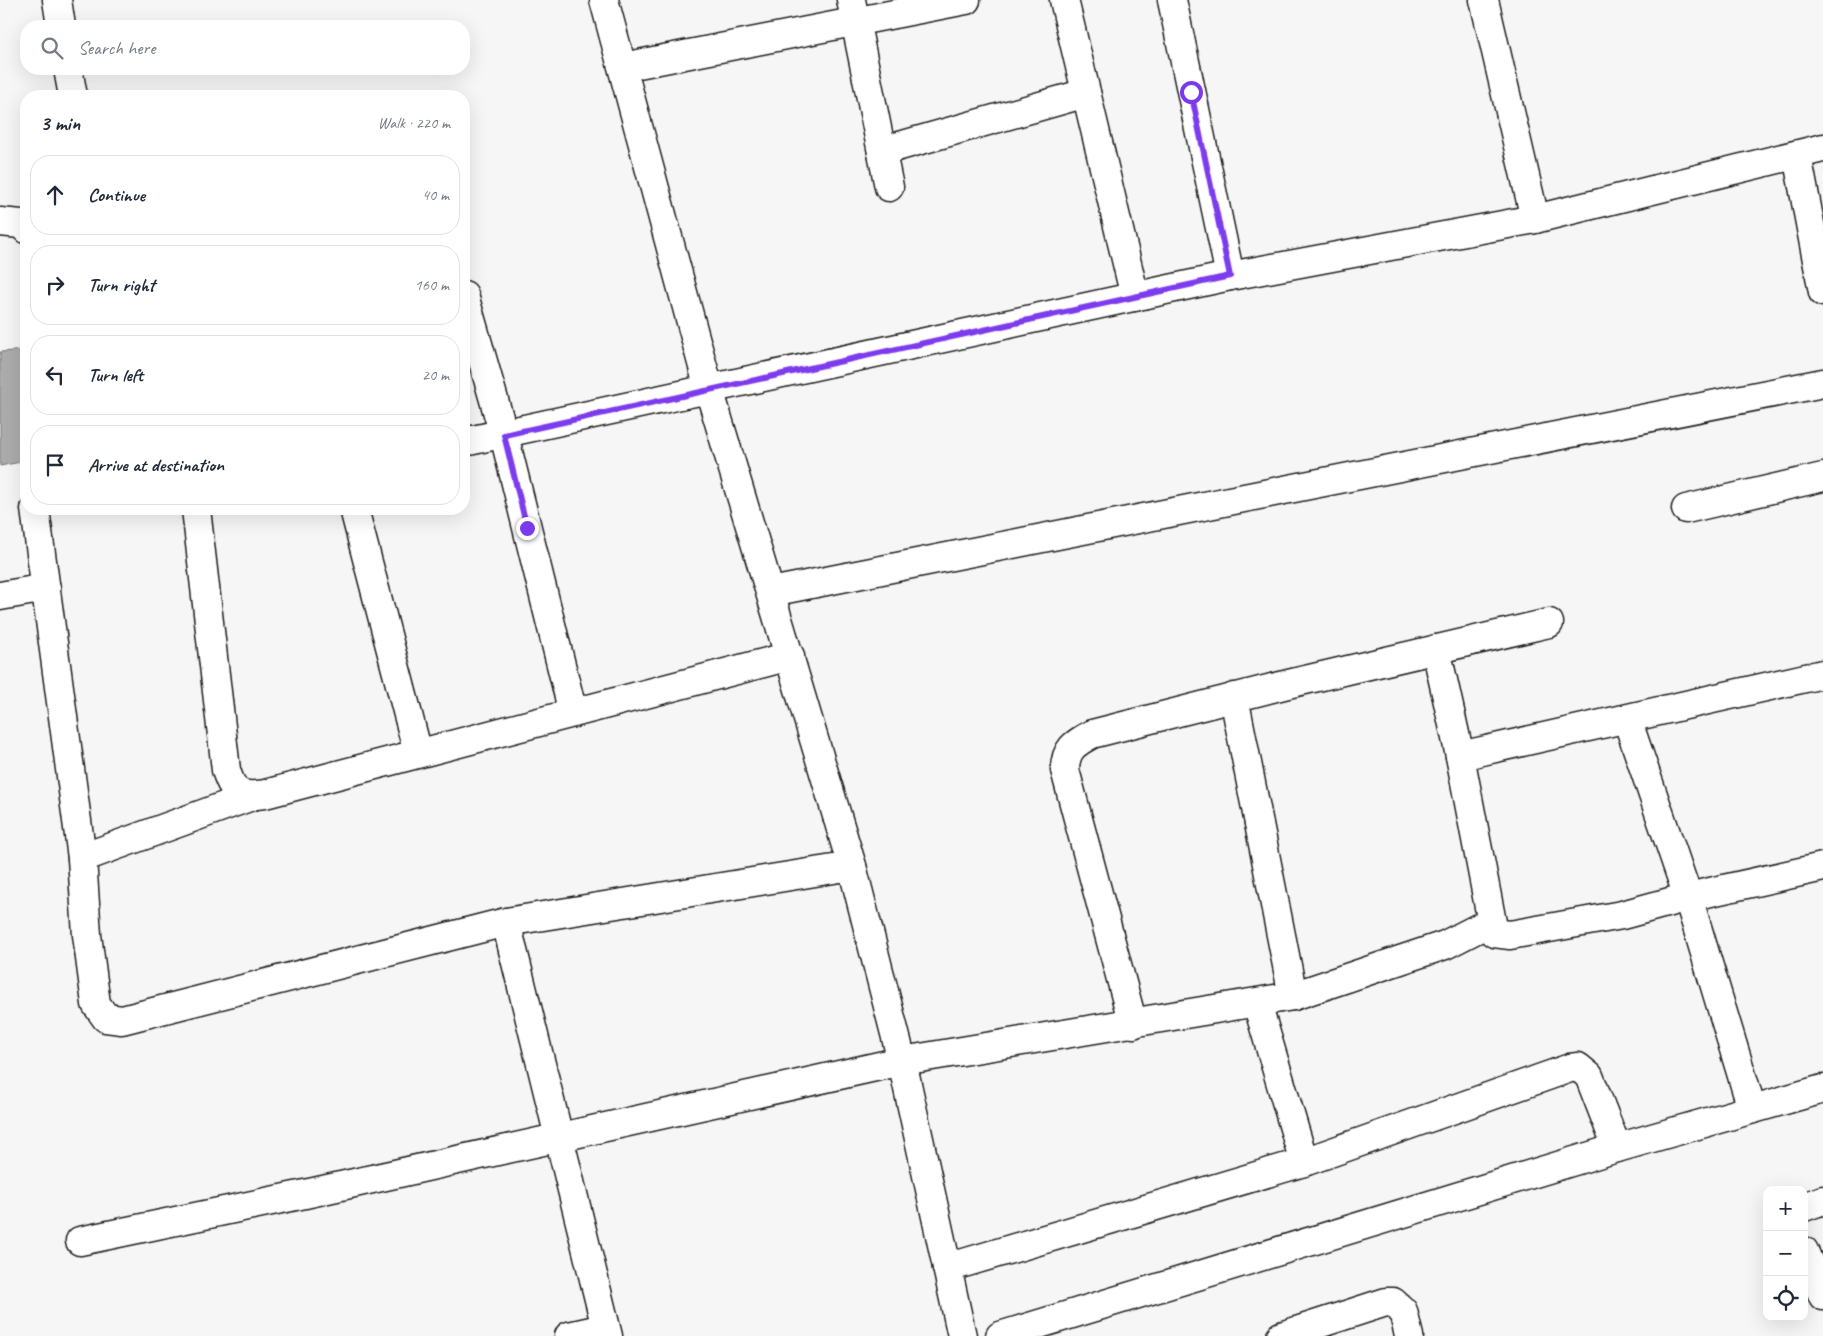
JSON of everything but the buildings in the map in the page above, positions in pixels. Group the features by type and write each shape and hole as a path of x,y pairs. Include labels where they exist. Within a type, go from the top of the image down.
{"street":[{"path":"56,0 60,20"},
{"path":"604,0 709,389 852,866 902,1061 962,1336"},
{"path":"623,67 854,11 966,0"},
{"path":"1064,0 1135,297"},
{"path":"1172,0 1230,276"},
{"path":"1484,0 1535,219"},
{"path":"854,11 889,187"},
{"path":"69,75 72,90"},
{"path":"882,151 1086,93"},
{"path":"470,441 1230,276 1535,219 1823,148"},
{"path":"1797,155 1823,292"},
{"path":"0,222 20,224"},
{"path":"470,316 504,435 573,713"},
{"path":"771,592 1823,383"},
{"path":"1686,509 1823,477"},
{"path":"36,515 82,858 87,935 96,1004 106,1018 122,1020 506,922 852,866"},
{"path":"197,515 226,770 231,786 239,793 252,796"},
{"path":"356,515 418,753"},
{"path":"0,596 46,588"},
{"path":"1133,1024 1065,770 1065,759 1069,748 1092,734 1234,697 1549,622"},
{"path":"1436,649 1460,756 1490,922 1494,934 1510,935 1622,915 1688,897 1823,867"},
{"path":"82,858 252,796 790,656"},
{"path":"1460,756 1823,674"},
{"path":"1234,697 1293,996"},
{"path":"1627,719 1688,897 1752,1109"},
{"path":"506,922 606,1332 569,1336"},
{"path":"80,1241 902,1061 1293,996 1445,945 1490,922"},
{"path":"1257,1003 1304,1162"},
{"path":"947,1268 1304,1162 1578,1067 1590,1076 1616,1148"},
{"path":"1000,1336 1616,1148 1823,1089"},
{"path":"1808,1206 1823,1200"},
{"path":"1808,1260 1823,1296"},
{"path":"1282,1336 1386,1302 1393,1302 1403,1311 1409,1336"}],"shaded area":[{"path":"20,350 20,462 0,466 0,352"}],"route":[{"path":"527,528 504,435 1230,276 1191,92"}]}
